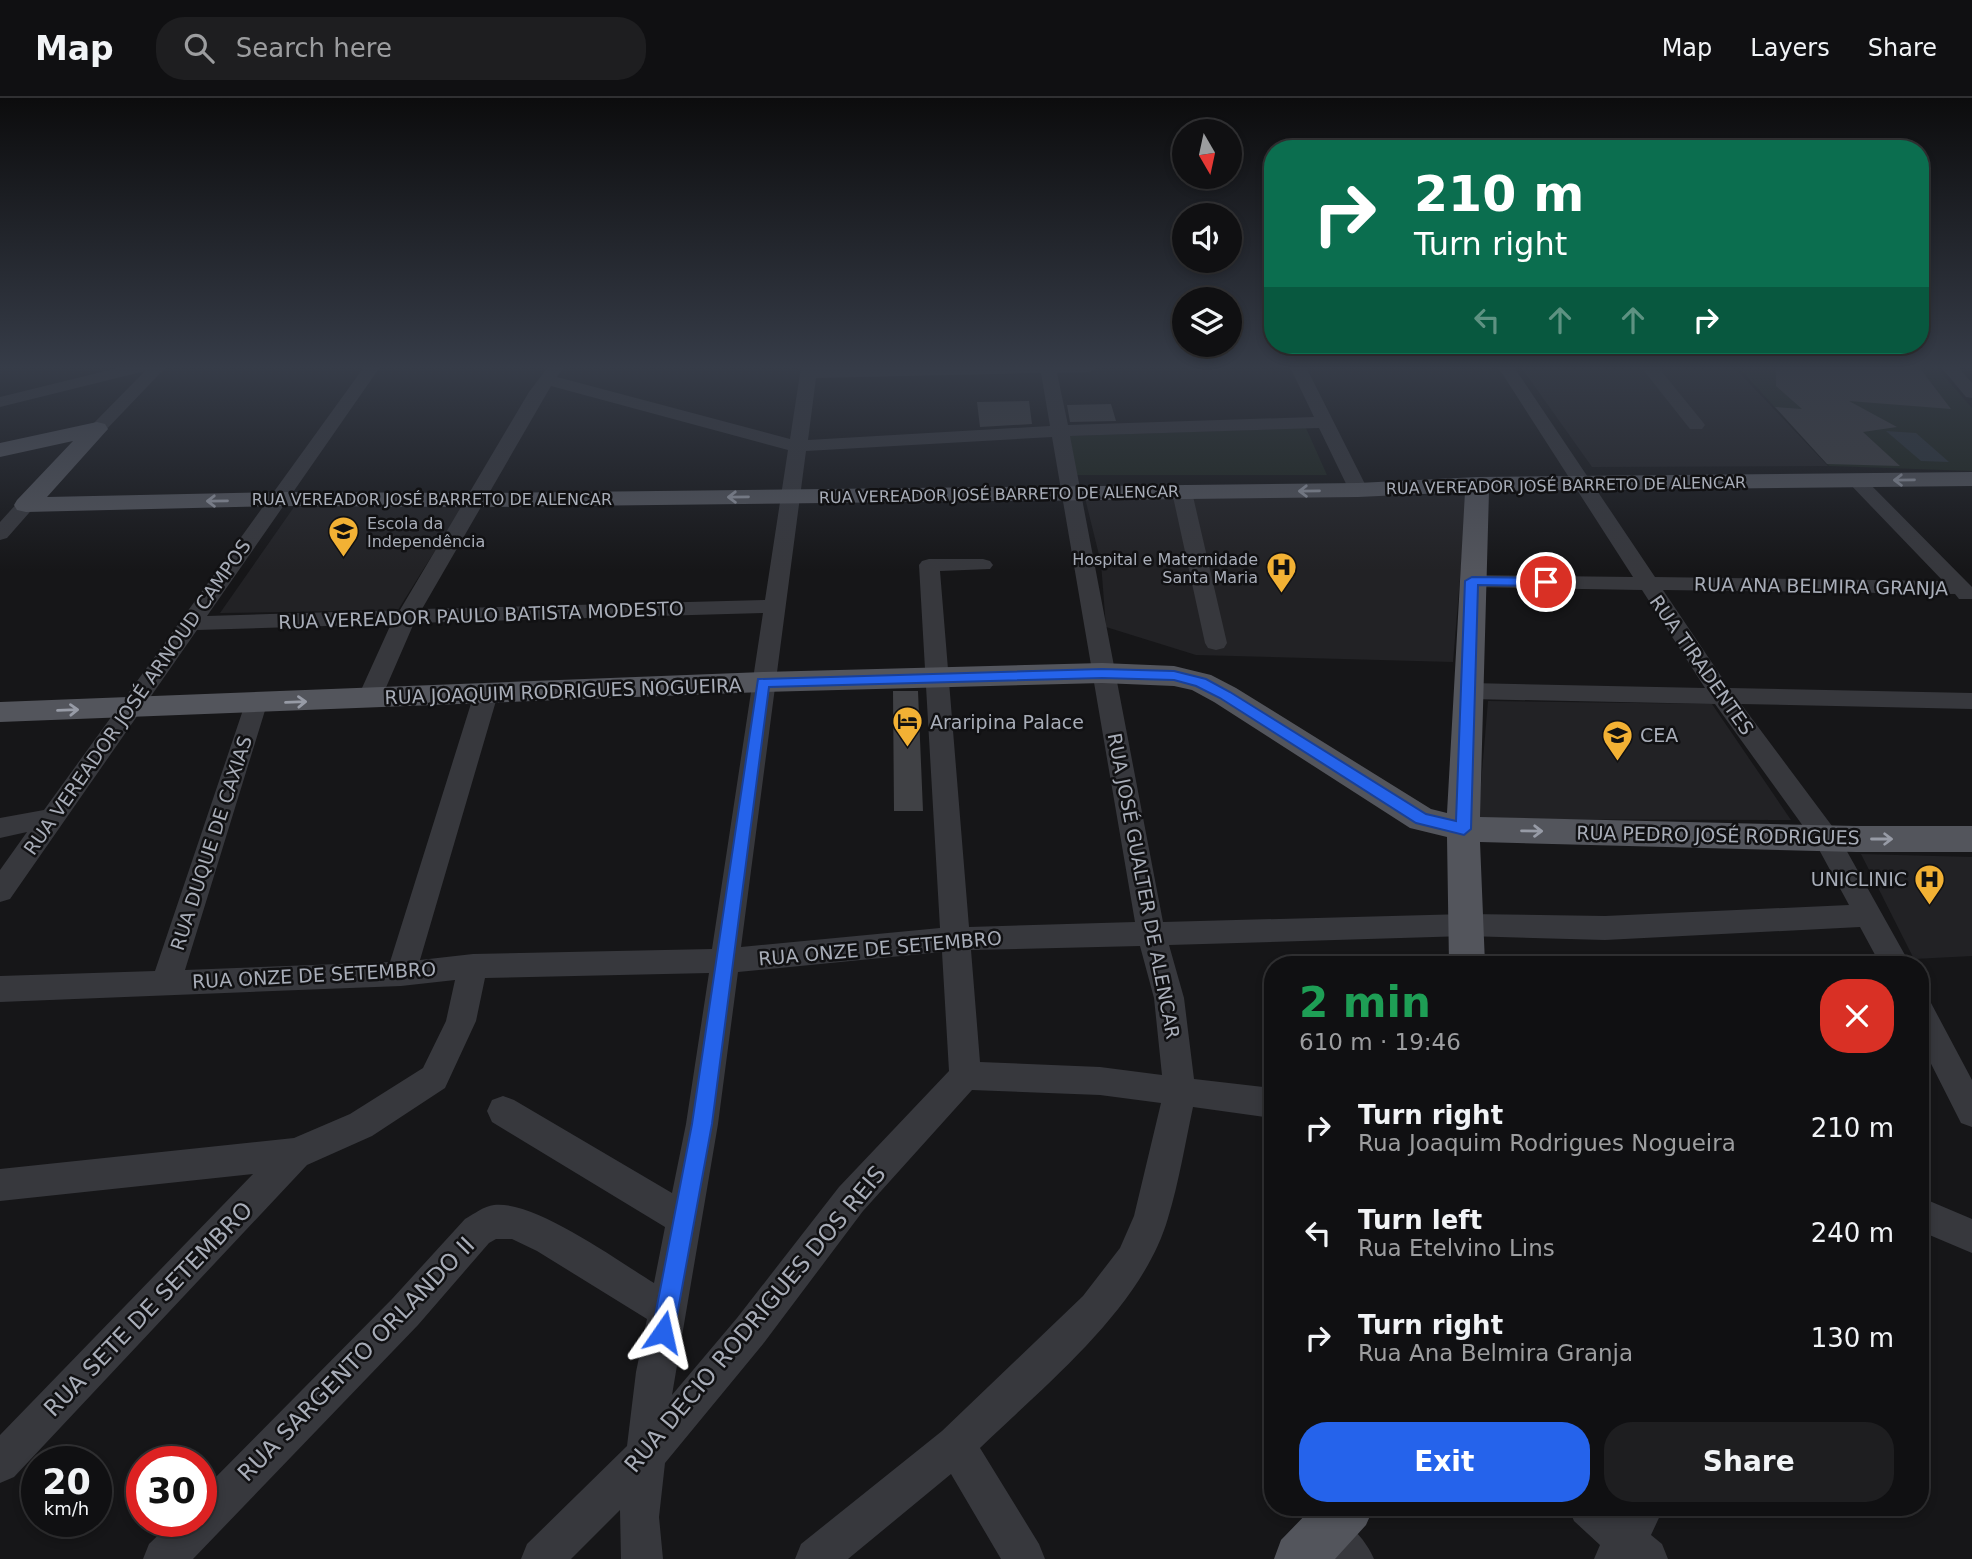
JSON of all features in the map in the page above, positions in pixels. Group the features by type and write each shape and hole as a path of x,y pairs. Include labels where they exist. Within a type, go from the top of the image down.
{"main road":[{"path":"0,450 68,435"},
{"path":"26,505 91,435"},
{"name":"RUA VEREADOR JOSÉ BARRETO DE ALENCAR","path":"26,505 277,499 477,500 1358,490 1477,484 1972,480"},
{"path":"1467,956 1464,829 1477,484"},
{"name":"RUA JOAQUIM RODRIGUES NOGUEIRA","path":"0,712 763,682 1102,673 1174,676 1201,682 1422,819 1464,829"},
{"name":"RUA PEDRO JOSÉ RODRIGUES","path":"1464,829 1972,838"}],"street":[{"name":"RUA VEREADOR JOSÉ ARNOUD CAMPOS","path":"0,891 323,435"},
{"path":"369,699 394,638 516,435"},
{"path":"759,435 796,446 986,435"},
{"path":"642,1559 639,1517 655,1372 702,1124 798,435"},
{"name":"RUA JOSÉ GUALTER DE ALENCAR","path":"816,1559 956,1445 1096,1308 1132,1260 1151,1219 1180,1092 1169,998 1151,932 1060,435"},
{"path":"1331,435 1358,490"},
{"name":"RUA TIRADENTES","path":"1549,435 1722,696 1826,837 1891,956"},
{"path":"1855,481 1964,586"},
{"path":"1182,492 1216,643"},
{"path":"0,534 26,505"},
{"path":"983,565 929,565 953,939 965,1076 1100,1081 1264,1102"},
{"name":"RUA ANA BELMIRA GRANJA","path":"1472,581 1964,586"},
{"name":"RUA VEREADOR PAULO BATISTA MODESTO","path":"188,623 773,606"},
{"path":"1470,691 1972,701"},
{"path":"401,974 486,694"},
{"name":"RUA DUQUE DE CAXIAS","path":"166,982 255,704"},
{"path":"0,828 50,818"},
{"path":"1466,925 1605,928 1869,915"},
{"name":"RUA ONZE DE SETEMBRO","path":"0,989 401,974 473,966 724,961 953,939 1466,925"},
{"path":"0,1185 295,1154 361,1125 434,1078 461,1021 473,966"},
{"path":"1929,1029 1972,1112"},
{"name":"RUA DECIO RODRIGUES DOS REIS","path":"542,1559 646,1454 750,1331 850,1199 965,1076"},
{"path":"503,1111 684,1219"},
{"name":"RUA SETE DE SETEMBRO","path":"0,1463 295,1154"},
{"path":"1929,1218 1972,1236"},
{"name":"RUA SARGENTO ORLANDO II","path":"217,1505 405,1312 477,1231 492,1222 514,1222 549,1239 667,1311"},
{"path":"956,1445 1024,1559"},
{"path":"1600,1516 1633,1542"},
{"name":"RUA SARGENTO ORLANDO II","path":"164,1559 185,1537"}],"shaded area":[{"path":"1309,435 1327,475 1076,475 1069,436"},
{"path":"1569,435 1799,435 1828,466 1592,467"},
{"path":"1801,435 1972,435 1972,471 1829,466"},
{"path":"1891,435 1918,435 1949,462 1921,461"},
{"name":"Hospital e Maternidade Santa Maria","path":"1467,495 1453,662 1196,655 1106,627 1101,563 1085,498"},
{"name":"Escola da Independência","path":"463,506 398,610 220,613 294,507"},
{"name":"CEA","path":"1488,701 1712,704 1791,820 1478,819"},
{"name":"UNICLINIC","path":"1861,854 1972,857 1972,956 1929,958 1929,956 1912,956"}],"building":[{"path":"1801,435 1866,435 1900,466 1827,464"},
{"name":"Araripina Palace","path":"893,691 918,691 923,811 894,811"}],"place":[{"name":"Escola da Independência","path":"344,559"},
{"name":"Hospital e Maternidade Santa Maria","path":"1281,595"},
{"name":"Araripina Palace","path":"907,749"},
{"name":"CEA","path":"1617,762"},
{"name":"UNICLINIC","path":"1930,906"}],"route":[{"path":"663,1332 702,1124 763,682 1102,673 1174,676 1201,682 1225,695 1422,819 1464,829 1472,581 1546,582"}]}
